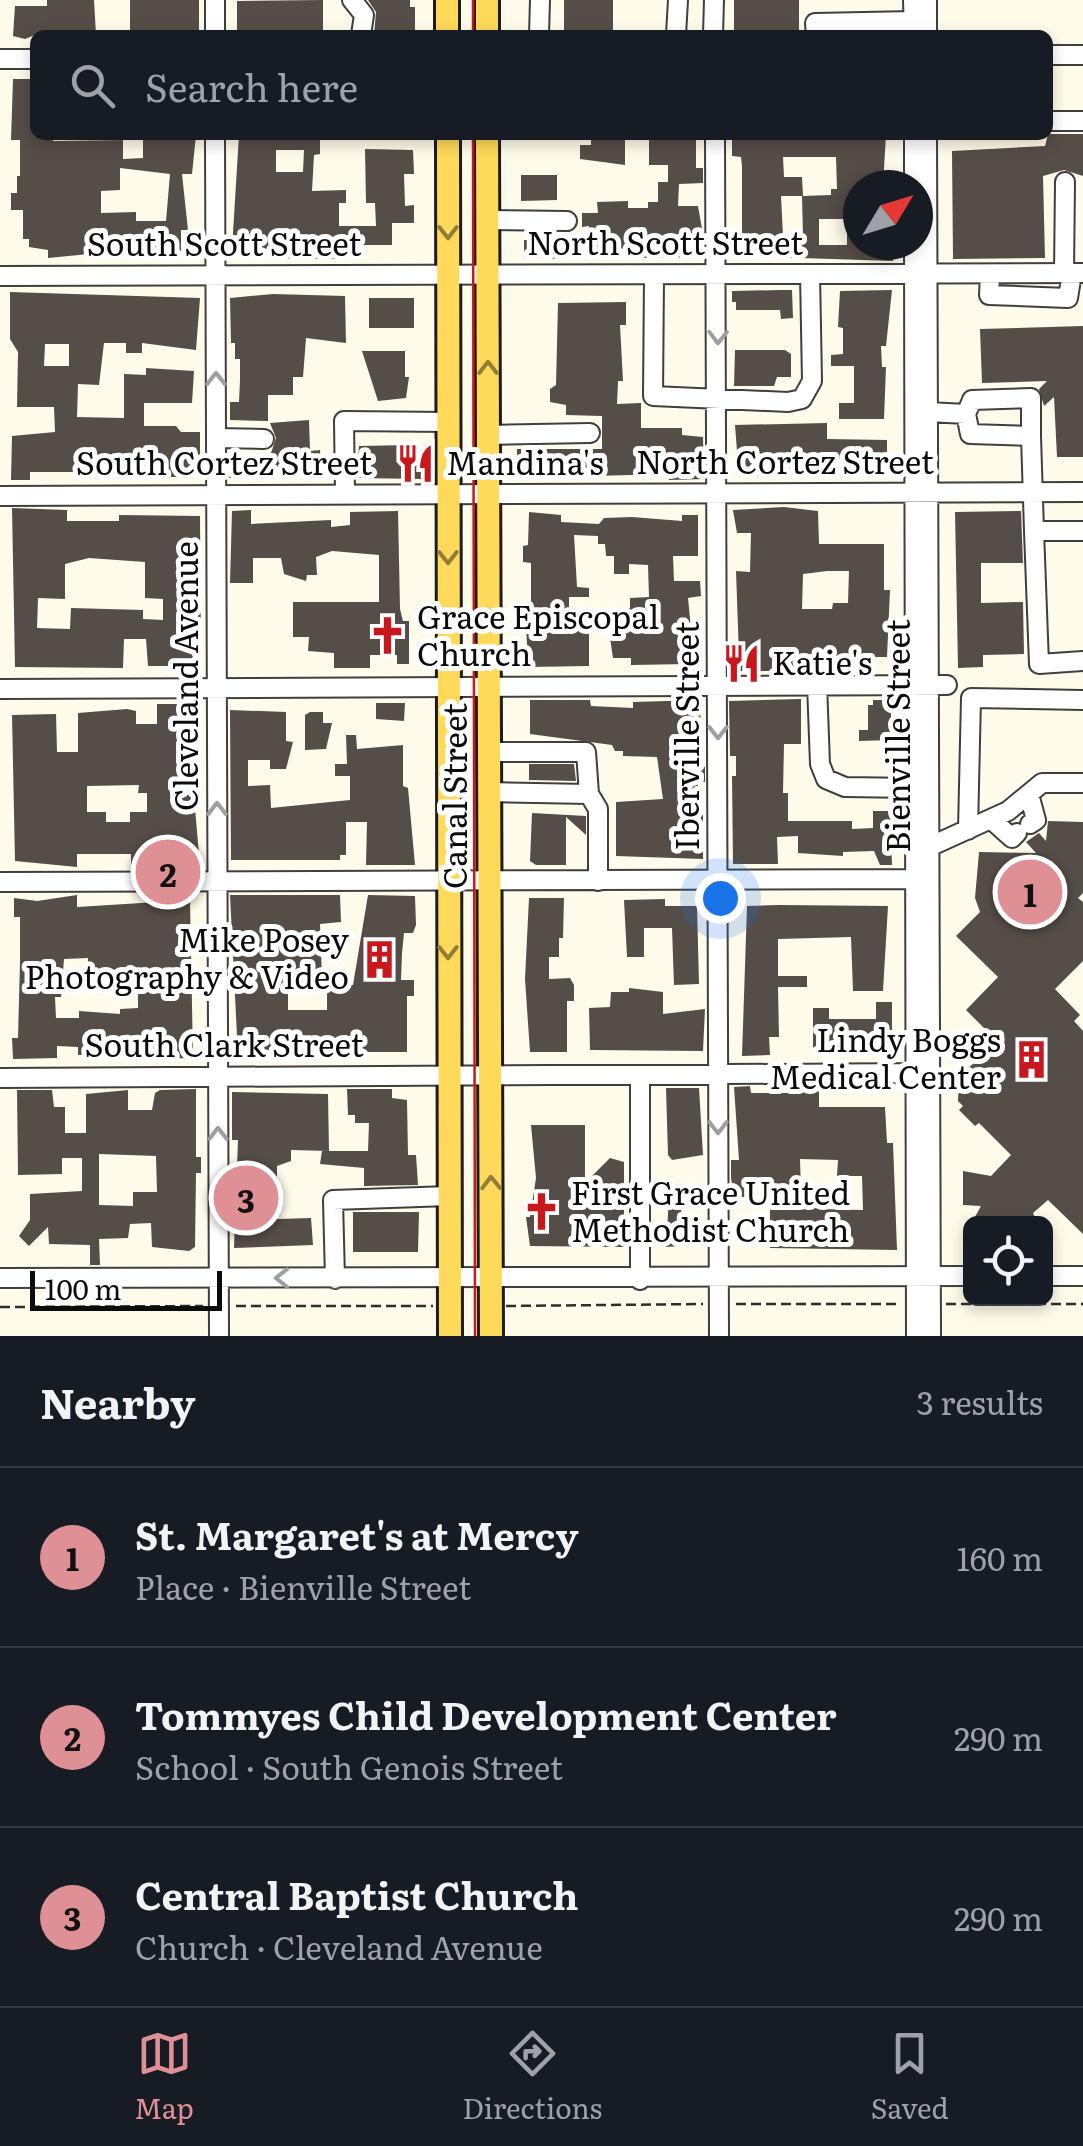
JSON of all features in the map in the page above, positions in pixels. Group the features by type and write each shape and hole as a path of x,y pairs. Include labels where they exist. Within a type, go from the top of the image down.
{"main road":[{"path":"447,0 447,30"},
{"path":"487,0 487,30"},
{"name":"Canal Street","path":"448,140 450,1336"},
{"name":"Canal Street","path":"487,140 491,1336"},
{"path":"449,1108 490,1108"}],"street":[{"path":"215,0 215,30"},
{"path":"352,0 364,15 362,30"},
{"path":"540,0 540,30"},
{"path":"676,30 678,0"},
{"path":"713,30 714,0"},
{"path":"816,30 815,23 914,28 913,0"},
{"path":"927,0 927,30"},
{"path":"1053,55 1083,55"},
{"path":"0,59 30,59"},
{"path":"1053,120 1083,121"},
{"name":"Cleveland Avenue","path":"215,140 219,1336"},
{"name":"Iberville Street","path":"715,140 719,276 719,1336"},
{"path":"914,140 914,170"},
{"name":"Bienville Street","path":"922,879 929,847 930,684 921,493 921,275 928,140"},
{"path":"1065,182 1073,273"},
{"path":"488,220 567,221"},
{"name":"Bienville Street","path":"918,260 928,412 921,493"},
{"name":"North Scott Street","path":"488,274 1073,273"},
{"name":"South Scott Street","path":"0,276 488,274"},
{"path":"654,276 653,396 788,402 808,393 812,380 810,274"},
{"path":"1031,436 970,434 966,414 972,400 1031,398 1039,664 1083,661"},
{"path":"928,412 966,414"},
{"path":"345,494 344,420 448,422"},
{"path":"488,436 590,434"},
{"path":"216,438 264,439"},
{"name":"North Cortez Street","path":"448,493 1083,492"},
{"name":"South Cortez Street","path":"0,496 448,493"},
{"path":"1034,531 1083,532"},
{"path":"818,684 820,764 826,780 844,787 914,788"},
{"path":"0,689 930,684"},
{"name":"Bienville Street","path":"930,684 914,788 922,879 923,1277 930,1336"},
{"path":"968,830 971,698 1083,700"},
{"path":"488,752 586,752 589,794 598,809 598,880"},
{"path":"929,847 992,820 1042,782 1083,783"},
{"path":"488,792 589,794"},
{"path":"992,820 1012,838 1036,820 1029,794"},
{"path":"0,882 922,879"},
{"path":"640,1074 640,1280"},
{"name":"South Clark Street","path":"0,1078 922,1074"},
{"path":"335,1278 334,1200 449,1196"},
{"path":"0,1278 719,1280 963,1276"},
{"path":"1053,1276 1083,1276"},
{"name":"Bienville Street","path":"916,1336 923,1277"}],"path":[{"path":"492,1306 705,1304"},
{"path":"730,1304 896,1304"},
{"path":"950,1304 1083,1304"},
{"path":"0,1307 210,1306"},
{"path":"228,1306 450,1306"}],"building":[{"path":"47,0 94,0 96,30 30,30 30,37 25,39 13,36 15,6 47,6"},
{"path":"130,0 199,0 199,30 130,30"},
{"path":"323,0 323,30 237,30 237,1"},
{"path":"368,0 410,0 410,7 415,7 415,30 374,30 376,12"},
{"path":"564,0 613,0 613,30 564,30"},
{"path":"734,0 799,0 799,30 734,30"},
{"path":"13,79 30,79 30,140 123,140 123,159 143,158 143,140 195,140 192,174 182,174 188,230 181,230 181,254 166,254 166,249 140,249 48,258 48,250 29,247 29,239 23,239 23,210 11,210 11,193 17,193 20,176 20,140 11,140","holes":["120,168 170,174 166,221 136,221 136,212 101,213 101,191 120,190"]},
{"path":"1053,134 1083,134 1083,176 1064,170 1043,176 1045,258 953,259 952,151 1045,146 1046,140 1053,140"},
{"path":"239,140 320,140 320,154 314,155 312,191 346,190 346,203 339,203 339,226 376,226 375,203 366,203 365,149 413,150 414,174 404,174 405,206 414,205 414,223 392,223 392,245 339,245 338,259 272,258 272,249 232,249","holes":["276,150 304,150 303,172 276,172"]},
{"path":"591,140 625,140 625,165 580,159 580,145 591,145"},
{"path":"649,140 696,140 696,168 703,168 703,183 679,184 678,206 698,206 702,229 698,229 698,257 633,258 634,248 590,250 589,226 582,227 582,213 598,213 597,202 628,201 628,208 648,208 648,202 658,202 658,182 668,182 668,165 649,165"},
{"path":"732,140 886,140 884,170 843,170 843,219 819,219 819,245 843,245 843,259 742,256 742,166 741,157 732,156","holes":["783,157 836,157 837,189 831,189 831,195 803,196 802,177 784,177","781,196 802,196 803,235 783,236"]},
{"path":"521,175 557,175 557,200 521,201"},
{"path":"524,240 562,240 562,259 524,257"},
{"path":"792,290 793,318 781,319 780,310 736,310 736,302 732,302 732,291"},
{"path":"892,290 886,346 881,346 882,367 886,367 884,419 839,419 839,403 854,403 854,366 831,366 831,355 843,354 843,328 838,327 840,291"},
{"path":"10,292 200,298 196,350 142,343 142,353 126,353 126,343 104,343 99,385 78,384 77,417 124,418 124,374 146,375 146,368 194,371 192,403 144,403 144,426 176,426 181,432 200,432 200,471 180,472 180,477 164,477 164,472 30,472 30,480 11,480 12,436 55,432 54,407 17,407 18,352 10,339","holes":["45,344 69,344 69,366 44,366"]},
{"path":"273,294 345,296 346,343 306,338 303,377 293,377 293,395 268,395 268,421 230,420 230,402 239,402 240,359 235,359 235,343 231,343 230,298"},
{"path":"369,298 414,298 414,328 369,328"},
{"path":"626,302 626,325 620,325 623,381 618,381 617,404 641,403 641,428 682,428 682,435 703,437 704,479 669,480 669,474 517,478 517,449 602,449 602,416 566,415 566,405 550,402 550,389 556,385 558,303"},
{"path":"1083,326 1083,457 1057,457 1054,397 1044,406 1039,389 1047,381 982,383 980,329"},
{"path":"735,350 785,350 791,354 791,377 777,377 774,386 734,386"},
{"path":"362,351 405,351 405,377 409,377 406,398 378,401"},
{"path":"309,420 310,451 320,450 321,468 256,470 257,478 229,478 229,458 270,456 276,438 270,423"},
{"path":"827,423 827,439 887,440 887,473 855,473 856,460 827,458 827,470 739,477 735,425"},
{"path":"411,445 411,458 421,457 422,479 357,478 359,446"},
{"path":"784,507 818,511 819,544 884,544 884,590 890,590 887,657 817,657 817,667 800,671 730,671 730,656 739,656 736,571 750,572 751,533 737,533 733,510","holes":["849,571 848,603 833,603 832,609 802,609 803,574"]},
{"path":"12,508 67,510 67,521 119,521 119,515 200,516 201,666 148,666 146,639 124,639 123,668 15,667","holes":["89,558 145,562 145,598 163,599 163,620 143,619 143,610 71,608 70,629 37,628 38,598 65,599 65,564"]},
{"path":"251,510 251,524 331,520 331,527 350,525 350,512 398,511 400,609 403,621 409,621 409,664 397,664 397,655 370,655 370,668 334,668 334,653 308,651 309,637 293,637 293,602 379,602 379,555 332,551 316,557 317,575 307,575 306,581 284,574 281,558 253,558 253,583 230,583 232,511"},
{"path":"1021,511 1023,563 981,563 981,603 1023,602 1024,654 983,655 983,667 958,668 955,512"},
{"path":"529,512 561,515 561,522 599,524 604,518 682,521 682,515 698,515 698,556 673,556 674,581 700,581 701,596 688,598 692,639 688,639 688,664 631,665 631,658 613,658 608,624 612,609 630,608 630,598 649,597 648,565 629,564 629,574 614,574 614,556 606,556 605,544 598,544 598,536 574,535 577,587 589,588 589,597 569,597 569,619 589,619 589,666 528,667 525,602 531,602 531,563 523,562 523,546 528,545"},
{"path":"801,699 801,744 784,744 783,793 788,793 788,821 852,821 852,829 873,828 873,811 890,811 892,865 880,865 874,851 843,852 843,856 798,853 798,836 777,837 778,864 733,864 732,776 736,776 736,756 730,756 729,701"},
{"path":"530,700 590,700 591,706 633,708 633,702 701,700 699,767 705,767 705,782 698,782 697,804 703,804 703,859 616,856 616,802 663,799 657,757 623,756 623,751 615,751 612,745 530,734"},
{"path":"873,700 891,700 891,740 859,741 859,730 868,730 868,705 873,705"},
{"path":"376,703 405,703 404,721 376,719"},
{"path":"157,704 194,704 190,750 200,866 131,865 131,854 77,854 77,867 15,861 12,715 56,714 57,752 78,752 78,713 127,709 136,711 136,724 157,724","holes":["139,785 138,793 147,793 147,812 130,812 130,822 106,822 106,812 87,812 87,786"]},
{"path":"230,710 286,712 286,741 293,742 286,769 270,769 270,760 248,760 248,786 270,785 271,808 350,800 350,776 335,776 335,764 347,764 346,735 356,735 357,749 403,745 403,786 408,788 415,865 366,865 367,822 346,822 346,855 340,855 340,860 231,860"},
{"path":"323,712 323,723 332,723 326,749 305,750 305,715"},
{"path":"529,764 574,764 576,781 529,780"},
{"path":"532,813 586,816 586,835 566,817 566,865 536,865 530,861"},
{"name":"Lindy Boggs Medical Center","path":"1048,821 1083,822 1083,893 1078,898 1083,902 1083,961 1055,989 1080,1015 1074,1021 1083,1031 1083,1234 1048,1200 1034,1216 975,1216 981,1206 963,1205 963,1171 991,1176 1011,1155 979,1123 975,1126 959,1110 963,1106 958,1101 959,1077 997,1041 966,1010 998,977 956,936 980,912 975,898 979,852 1036,853 1026,842 1039,833 1046,841"},
{"path":"77,895 77,907 190,900 193,1058 149,1059 149,1053 78,1055 78,1047 57,1046 57,1058 13,1059 12,1038 18,1038 20,962 20,917 14,917 14,898 37,901","holes":["88,958 88,977 98,977 98,986 116,986 116,976 138,975 138,1008 120,1009 120,1014 79,1011 79,1018 56,1018 55,997 61,997 64,959"]},
{"path":"230,895 340,895 341,922 320,924 322,978 288,978 288,1010 327,1010 327,985 353,985 368,895 415,896 416,925 413,933 404,933 402,953 401,980 414,980 414,996 407,996 407,1052 321,1052 321,1058 305,1059 238,1056"},
{"path":"529,898 564,898 563,938 559,938 559,957 549,957 549,979 570,978 574,985 574,1001 567,1001 567,1052 530,1052 525,979"},
{"path":"665,899 665,906 697,906 699,984 674,985 672,928 644,928 644,957 627,957 624,900"},
{"path":"747,906 888,906 883,991 853,991 851,937 778,939 778,976 807,976 807,987 778,987 779,1037 769,1037 770,1055 742,1056"},
{"path":"629,988 663,992 663,1014 705,1009 703,1051 590,1050 589,1008 610,1007 611,992 629,992"},
{"path":"876,1002 892,1002 892,1052 820,1051 813,1047 813,1008 829,1008 829,1019 876,1019"},
{"path":"750,1086 751,1093 787,1093 787,1086 819,1087 819,1107 885,1107 887,1143 893,1143 897,1250 770,1248 770,1177 749,1178 750,1197 734,1197 731,1160 739,1160 734,1087","holes":["800,1159 838,1160 837,1176 862,1176 863,1210 821,1209 821,1192 801,1192"]},
{"path":"666,1088 699,1088 703,1155 672,1160 668,1155"},
{"path":"196,1089 196,1157 201,1157 201,1173 196,1173 195,1247 189,1251 152,1247 151,1223 130,1224 128,1238 99,1239 100,1265 90,1265 90,1245 49,1244 48,1227 29,1246 19,1236 30,1220 30,1194 82,1191 82,1158 62,1158 62,1174 18,1175 17,1090 52,1090 54,1107 65,1107 65,1133 86,1133 86,1094 128,1090 128,1110 152,1110 155,1093","holes":["99,1154 156,1156 157,1192 133,1192 133,1206 99,1205"]},
{"path":"347,1089 392,1089 392,1098 407,1100 408,1155 416,1155 418,1185 364,1186 364,1168 320,1164 322,1151 368,1151 369,1123 355,1123 355,1115 348,1115"},
{"path":"232,1092 328,1094 329,1151 291,1150 291,1161 277,1166 277,1219 311,1218 313,1245 234,1248 238,1140 232,1140"},
{"path":"531,1125 585,1125 585,1183 610,1158 624,1162 624,1247 530,1246 526,1217 530,1217 536,1178"},
{"path":"669,1197 682,1198 679,1246 666,1247"},
{"path":"353,1212 419,1212 418,1252 353,1252"}],"tram line":[{"path":"473,0 473,30"},
{"path":"473,140 475,1336"}],"place":[{"name":"Mandina's","path":"416,464"},
{"name":"Grace Episcopal Church","path":"387,636"},
{"name":"Katie's","path":"742,664"},
{"name":"Tommyes Child Development Center","path":"168,872"},
{"name":"St. Margaret's at Mercy","path":"1030,892"},
{"name":"Mike Posey Photography & Video","path":"379,959"},
{"name":"Lindy Boggs Medical Center","path":"1031,1059"},
{"name":"Central Baptist Church","path":"246,1198"},
{"name":"First Grace United Methodist Church","path":"541,1212"}]}
